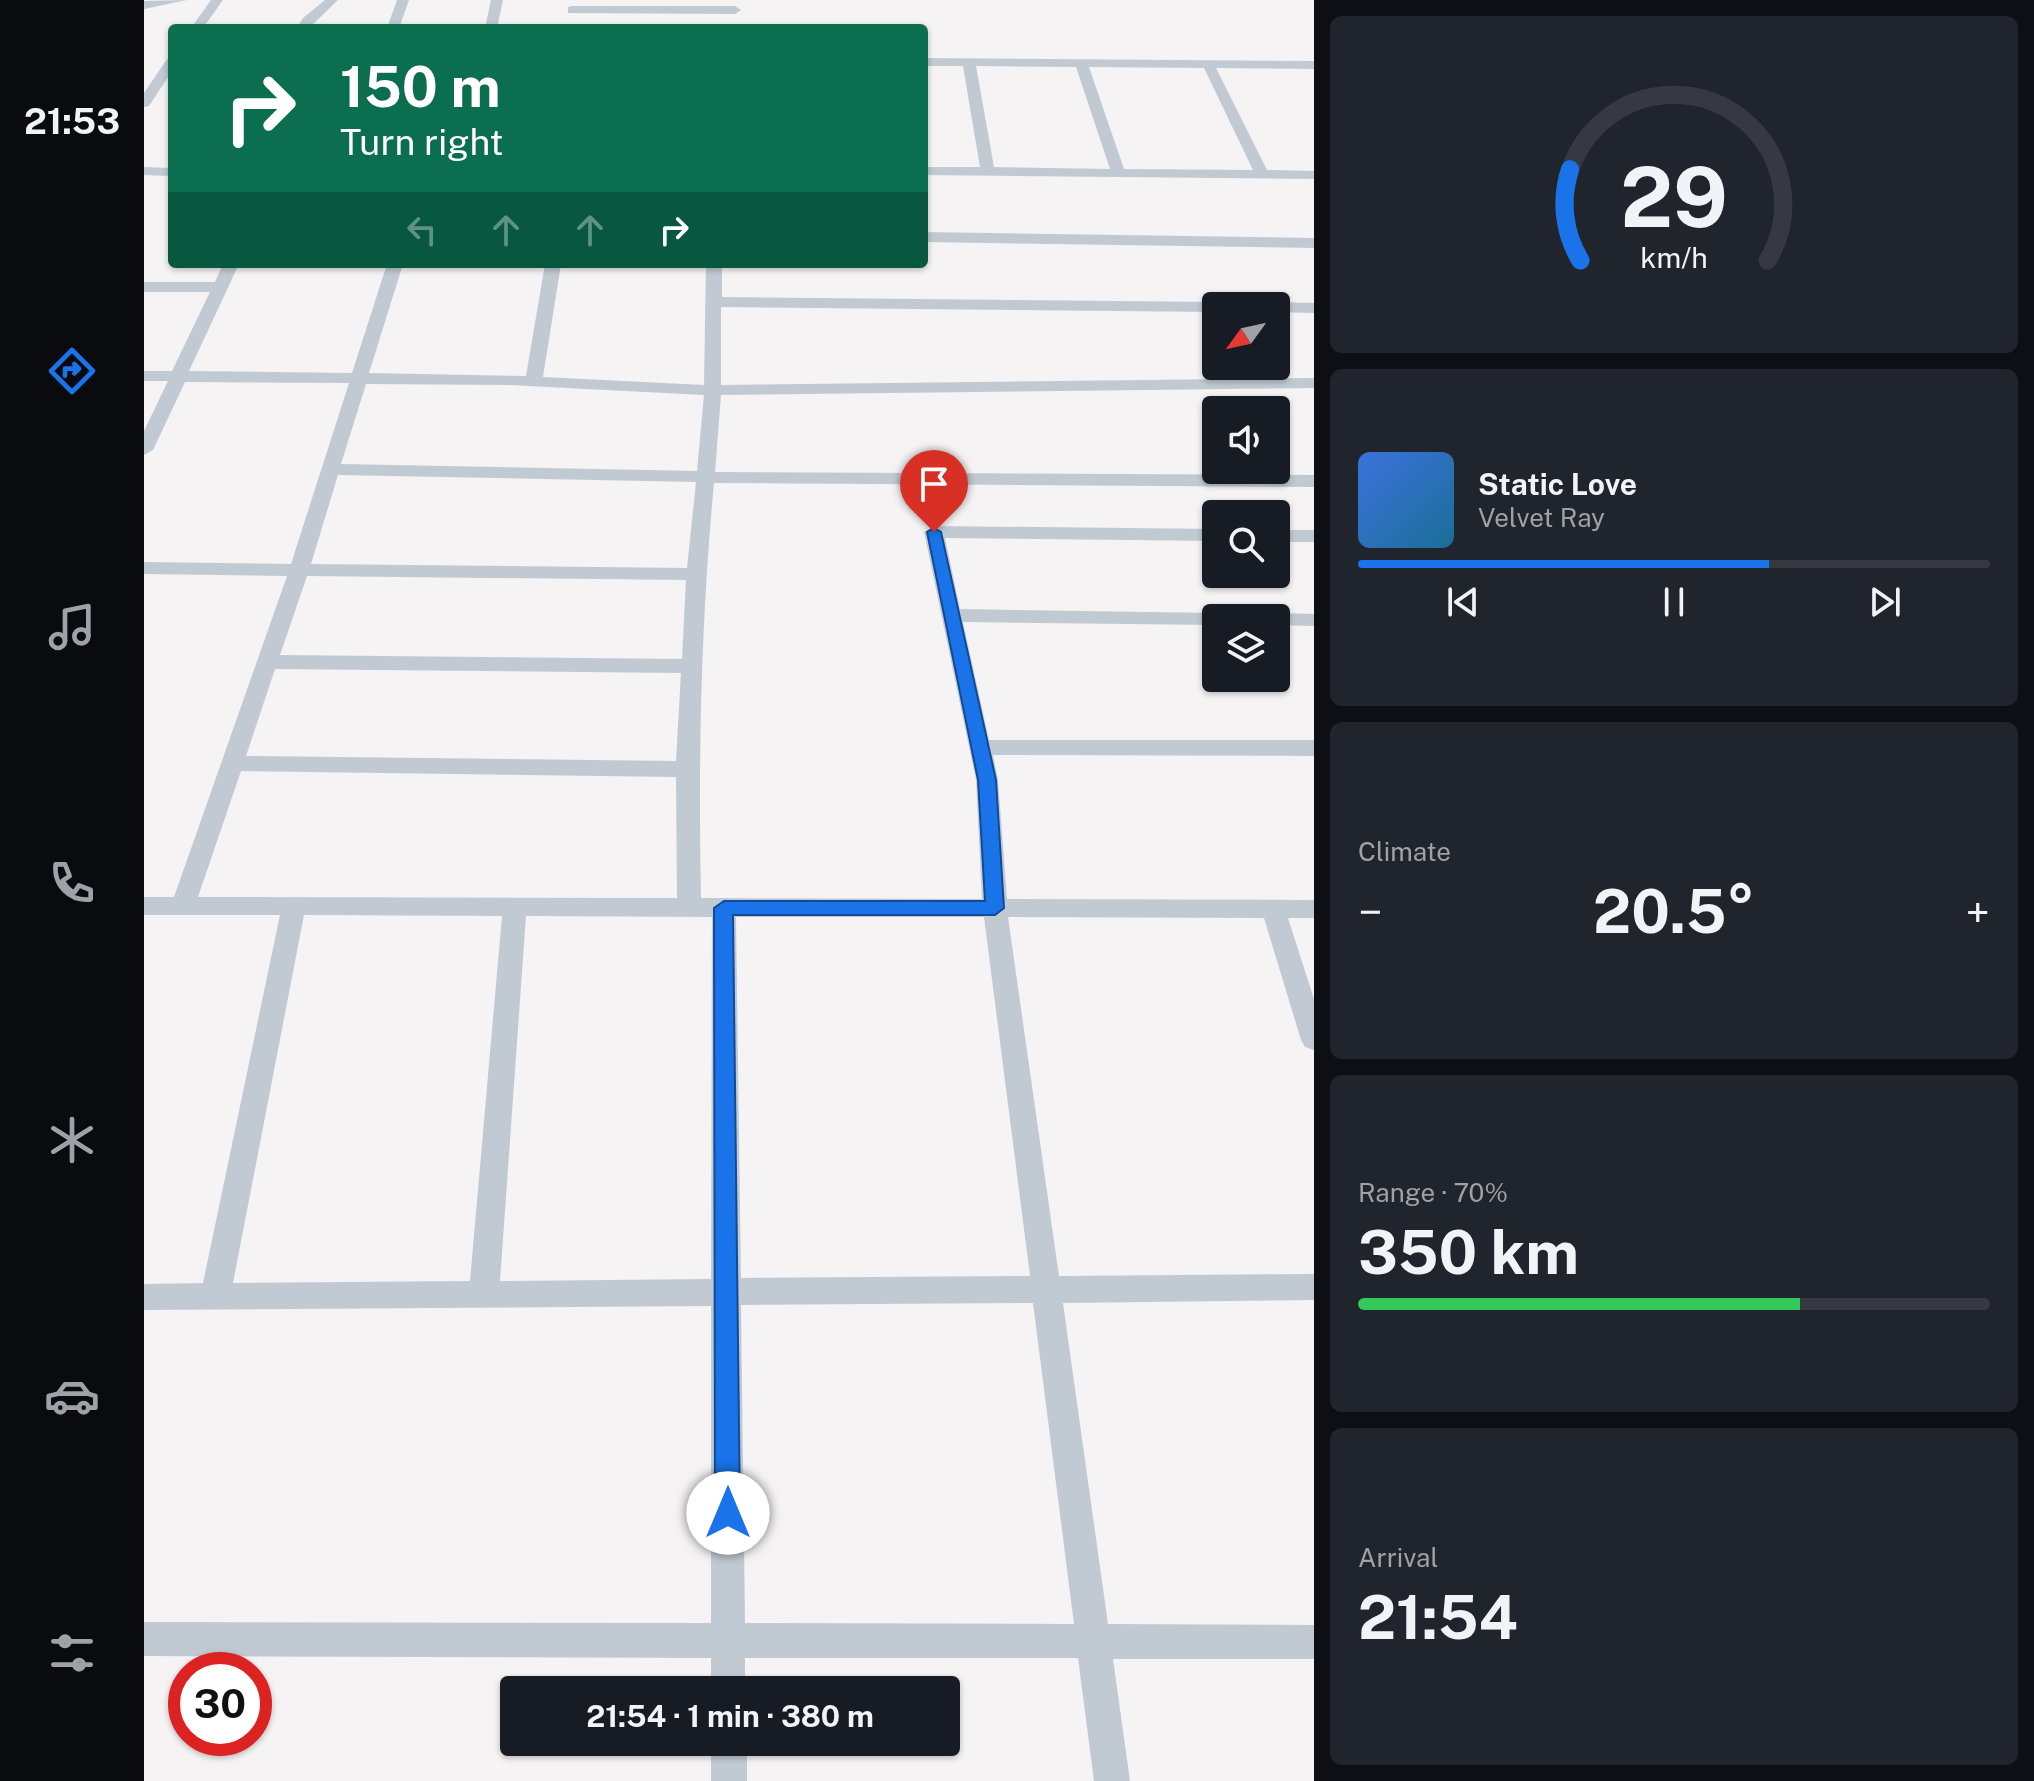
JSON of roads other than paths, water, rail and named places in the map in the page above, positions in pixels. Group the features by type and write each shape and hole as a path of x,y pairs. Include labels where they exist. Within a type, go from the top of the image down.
{"street":[{"path":"144,5 181,0"},
{"path":"200,24 217,0"},
{"path":"307,24 332,0"},
{"path":"394,24 403,0"},
{"path":"492,24 497,0"},
{"path":"572,5 735,5"},
{"path":"928,62 1314,65"},
{"path":"969,62 988,171"},
{"path":"1081,63 1118,172"},
{"path":"1208,64 1262,174"},
{"path":"144,103 168,68"},
{"path":"144,78 168,88"},
{"path":"144,171 168,172"},
{"path":"928,171 1310,174 1314,188"},
{"path":"928,237 1314,243"},
{"path":"144,450 229,268"},
{"path":"183,906 299,570 394,268"},
{"path":"534,381 552,268"},
{"path":"689,907 687,769 696,574 712,413 714,268"},
{"path":"144,287 221,287"},
{"path":"712,302 1202,307"},
{"path":"1290,307 1314,308"},
{"path":"144,376 534,381 710,390 1314,383"},
{"path":"331,469 705,477 1314,481"},
{"path":"1112,1781 995,908 987,780 934,532 1202,535"},
{"path":"1290,536 1314,536"},
{"path":"144,568 696,574"},
{"path":"951,615 1202,619"},
{"path":"1290,619 1314,620"},
{"path":"267,662 691,666"},
{"path":"979,747 1314,748"},
{"path":"232,763 687,769"},
{"path":"144,906 1314,909"},
{"path":"215,1297 294,907"},
{"path":"484,1294 515,907"},
{"path":"724,908 728,1676"},
{"path":"1273,909 1314,1040"},
{"path":"144,1297 1314,1287"},
{"path":"144,1639 1314,1642"},
{"path":"729,1756 729,1781"}]}
